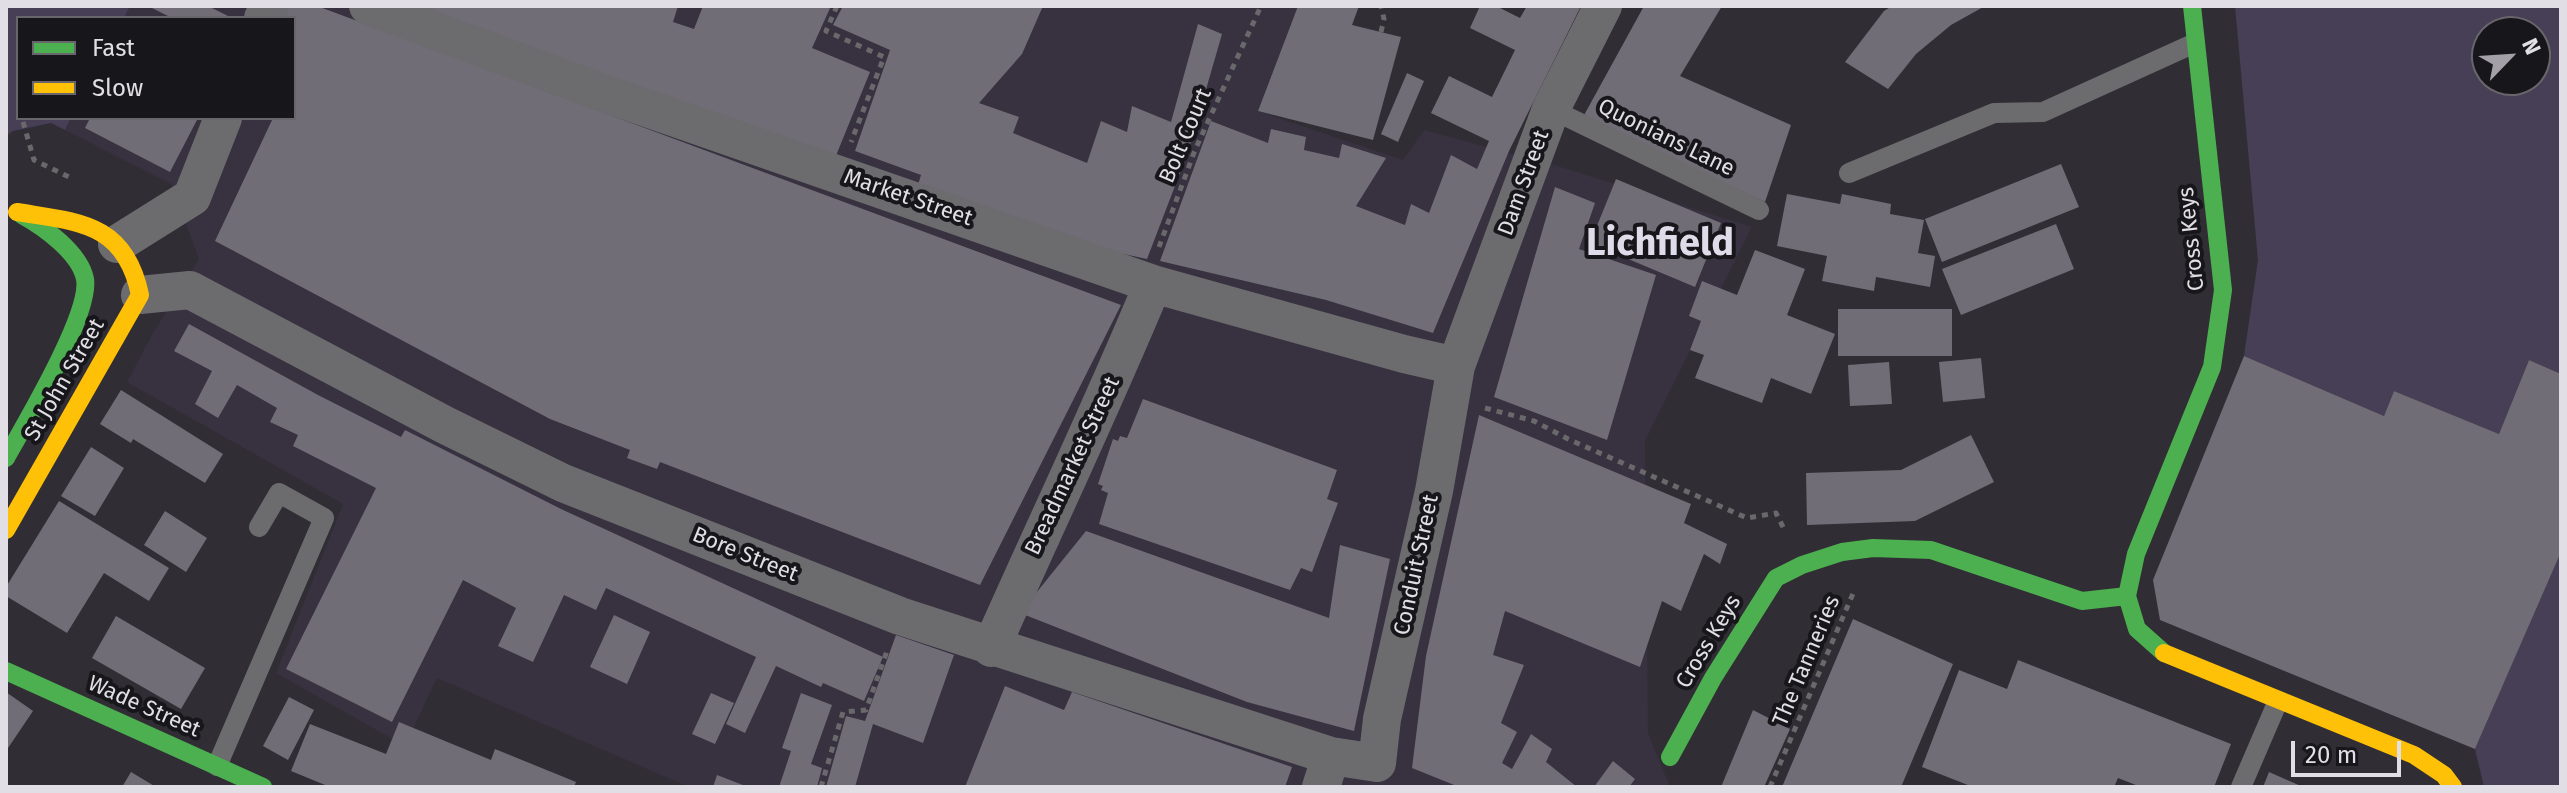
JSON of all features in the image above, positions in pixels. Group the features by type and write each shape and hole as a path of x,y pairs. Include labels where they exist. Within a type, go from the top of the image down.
{"street":[{"name":"Market Street","path":"368,6 609,95 1150,283 1404,354 1453,382"},
{"name":"Dam Street","path":"1453,382 1551,109 1603,6"},
{"name":"Cross Keys","path":"1670,757 1713,678 1776,578 1802,565 1842,552 1885,546 1931,550 2082,601 2127,596 2136,554 2212,367 2223,290 2192,6"},
{"path":"117,244 192,197 222,120"},
{"path":"11,209 87,224 117,244 135,271 140,295"},
{"name":"St John Street","path":"6,458 74,327 86,292 85,279 79,268 51,232 11,209"},
{"name":"Breadmarket Street","path":"991,648 1113,381 1150,283"},
{"name":"Bore Street","path":"140,295 190,290 445,425 563,483 900,616 1326,772 1384,775"},
{"name":"St John Street","path":"6,530 140,295"},
{"name":"Conduit Street","path":"1384,775 1382,719 1434,491 1453,382"},
{"path":"2127,596 2137,629 2168,656 2414,755 2444,775 2453,787"},
{"name":"Wade Street","path":"6,671 263,787"}],"lane":[{"path":"1849,173 1994,113 2043,112 2195,43"},
{"name":"Quonians Lane","path":"1551,109 1759,210"},
{"path":"217,766 324,518 279,493 259,527"},
{"path":"2241,787 2278,701"}],"path":[{"path":"837,6 826,31 884,57 839,174"},
{"name":"Bolt Court","path":"1150,283 1195,150 1261,6"},
{"path":"1381,6 1384,19 1381,32"},
{"path":"23,122 28,139"},
{"path":"1453,382 1568,439 1747,518 1776,513 1802,565"},
{"name":"The Tanneries","path":"1770,787 1873,548"},
{"path":"821,787 843,712 866,710 900,616"}],"shaded area":[{"path":"6,6 129,8 125,16 16,16 16,120 70,120 65,130 51,123 13,131 6,136"},
{"path":"128,6 1298,6 1258,111 1403,160 1424,130 1561,167 1752,227 1645,441 1648,733 1670,787 689,787 437,678 405,746 276,673 343,504 127,382 199,259 171,184 65,130 71,120 296,120 296,16 125,16"},
{"path":"2235,6 2561,6 2561,374 2529,360 2499,434 2394,391 2384,416 2244,356 2258,260"},
{"path":"2561,552 2561,787 2484,787 2475,749"}],"building":[{"path":"148,6 208,6 228,16 168,16"},
{"path":"282,6 317,6 1121,305 980,585 660,462 657,469 627,458 630,450 550,419 215,241 272,120 296,120 296,16 277,16"},
{"path":"409,6 678,6 673,22 694,29 703,6 831,6 812,48 870,72 833,163"},
{"path":"843,6 1043,6 1022,54 979,103 1019,117 1013,133 1087,163 1101,121 1127,132 1132,106 1171,122 1198,24 1222,34 1188,152 1147,259 1096,248 917,188 921,175 855,151 890,50 833,25"},
{"path":"1298,6 1359,6 1352,25 1401,37 1373,140 1258,111"},
{"path":"1480,6 1496,6 1520,18 1527,6 1581,6 1509,151 1433,333 1326,300 1160,261 1211,121 1268,143 1271,129 1306,137 1304,150 1339,158 1342,144 1386,158 1356,206 1405,225 1411,204 1429,213 1451,155 1477,169 1489,141 1431,113 1449,76 1492,97 1515,50 1470,28"},
{"path":"1644,6 1722,6 1680,76 1791,125 1765,202 1583,117"},
{"path":"1892,6 1985,6 1951,25 1916,54 1888,89 1845,62 1884,11"},
{"path":"1407,73 1424,81 1398,142 1381,134"},
{"path":"89,120 197,120 170,172 85,128"},
{"path":"2061,164 2079,207 1942,262 1925,219"},
{"path":"1616,179 1721,223 1695,287 1590,243"},
{"path":"1555,187 1595,203 1579,249 1656,275 1607,440 1494,397"},
{"path":"1787,194 1840,204 1842,194 1891,204 1890,214 1924,220 1918,253 1935,256 1930,287 1876,277 1874,291 1822,281 1827,256 1777,246"},
{"path":"2056,224 2074,269 1961,315 1942,269"},
{"path":"1755,250 1805,269 1787,315 1835,334 1811,394 1771,378 1762,403 1695,378 1704,355 1690,350 1701,321 1689,316 1702,281 1737,295"},
{"path":"1838,309 1952,309 1952,356 1838,356"},
{"path":"189,324 401,437 405,430 561,509 883,657 864,701 823,683 821,687 776,666 745,733 726,724 756,657 606,588 596,610 564,595 533,662 498,646 516,608 463,580 392,722 286,669 376,488 293,446 298,435 270,422 277,408 237,385 218,418 195,404 212,371 174,351"},
{"path":"2244,356 2384,416 2394,391 2499,434 2529,360 2561,374 2561,552 2475,749 2160,620 2153,580"},
{"path":"1981,358 1985,398 1943,402 1939,362"},
{"path":"1889,362 1892,404 1850,406 1848,365"},
{"path":"121,390 223,454 205,483 133,439 131,443 100,424"},
{"path":"1143,399 1337,470 1327,499 1338,503 1312,572 1301,568 1290,590 1099,524 1108,493 1101,490 1103,486 1098,484 1113,439 1118,441 1120,436 1127,438"},
{"path":"1479,415 1691,504 1684,523 1727,544 1720,564 1704,554 1681,611 1662,601 1640,667 1505,611 1493,655 1524,665 1501,723 1517,732 1502,763 1512,769 1531,734 1552,749 1546,762 1577,787 1459,787 1412,768 1426,656"},
{"path":"1971,435 1994,482 1915,521 1807,525 1806,473 1901,470"},
{"path":"91,447 124,468 95,516 61,496"},
{"path":"59,501 169,568 149,601 104,573 67,633 6,596 6,587"},
{"path":"165,511 207,538 186,572 144,545"},
{"path":"1086,531 1329,618 1340,545 1390,559 1354,731 1247,702 1020,613"},
{"path":"614,615 650,632 627,684 590,667"},
{"path":"116,616 205,668 181,709 92,658"},
{"path":"1853,619 1953,664 1901,787 1782,787"},
{"path":"896,635 954,655 923,743 873,724 855,787 826,787 846,716 865,721"},
{"path":"2018,660 2231,744 2214,787 2141,787 2118,778 2114,787 1973,787 1922,767 1959,670 2007,689"},
{"path":"1005,686 1064,710 1072,692 1292,767 1285,787 965,787"},
{"path":"6,692 33,711 6,751"},
{"path":"711,693 734,703 715,744 692,734"},
{"path":"801,693 832,705 811,764 822,768 817,787 779,787 791,751 782,748"},
{"path":"289,697 314,710 288,760 263,746"},
{"path":"1753,710 1790,729 1764,787 1721,787"},
{"path":"399,722 491,760 495,749 576,782 574,787 330,787 291,771 310,724 386,754"},
{"path":"1613,761 1635,779 1629,787 1594,787"},
{"path":"131,772 156,787 122,787"},
{"path":"2269,772 2303,787 2263,787"},
{"path":"717,775 748,787 713,787"}],"traffic: fast":[{"path":"2164,653 2137,629 2127,596 2136,554 2212,367 2223,290 2192,6"},
{"path":"6,458 68,342 84,295 82,269 69,250 22,215"},
{"path":"1670,757 1713,678 1776,578 1802,565 1842,552 1873,548 1931,550 2082,601 2127,596"},
{"path":"6,671 263,787"}],"traffic: slow":[{"path":"6,530 140,295 133,271 111,239 79,223 17,212"},
{"path":"2164,653 2414,755 2444,775 2453,787"}],"district":[{"name":"Lichfield","path":"1660,244"}]}
